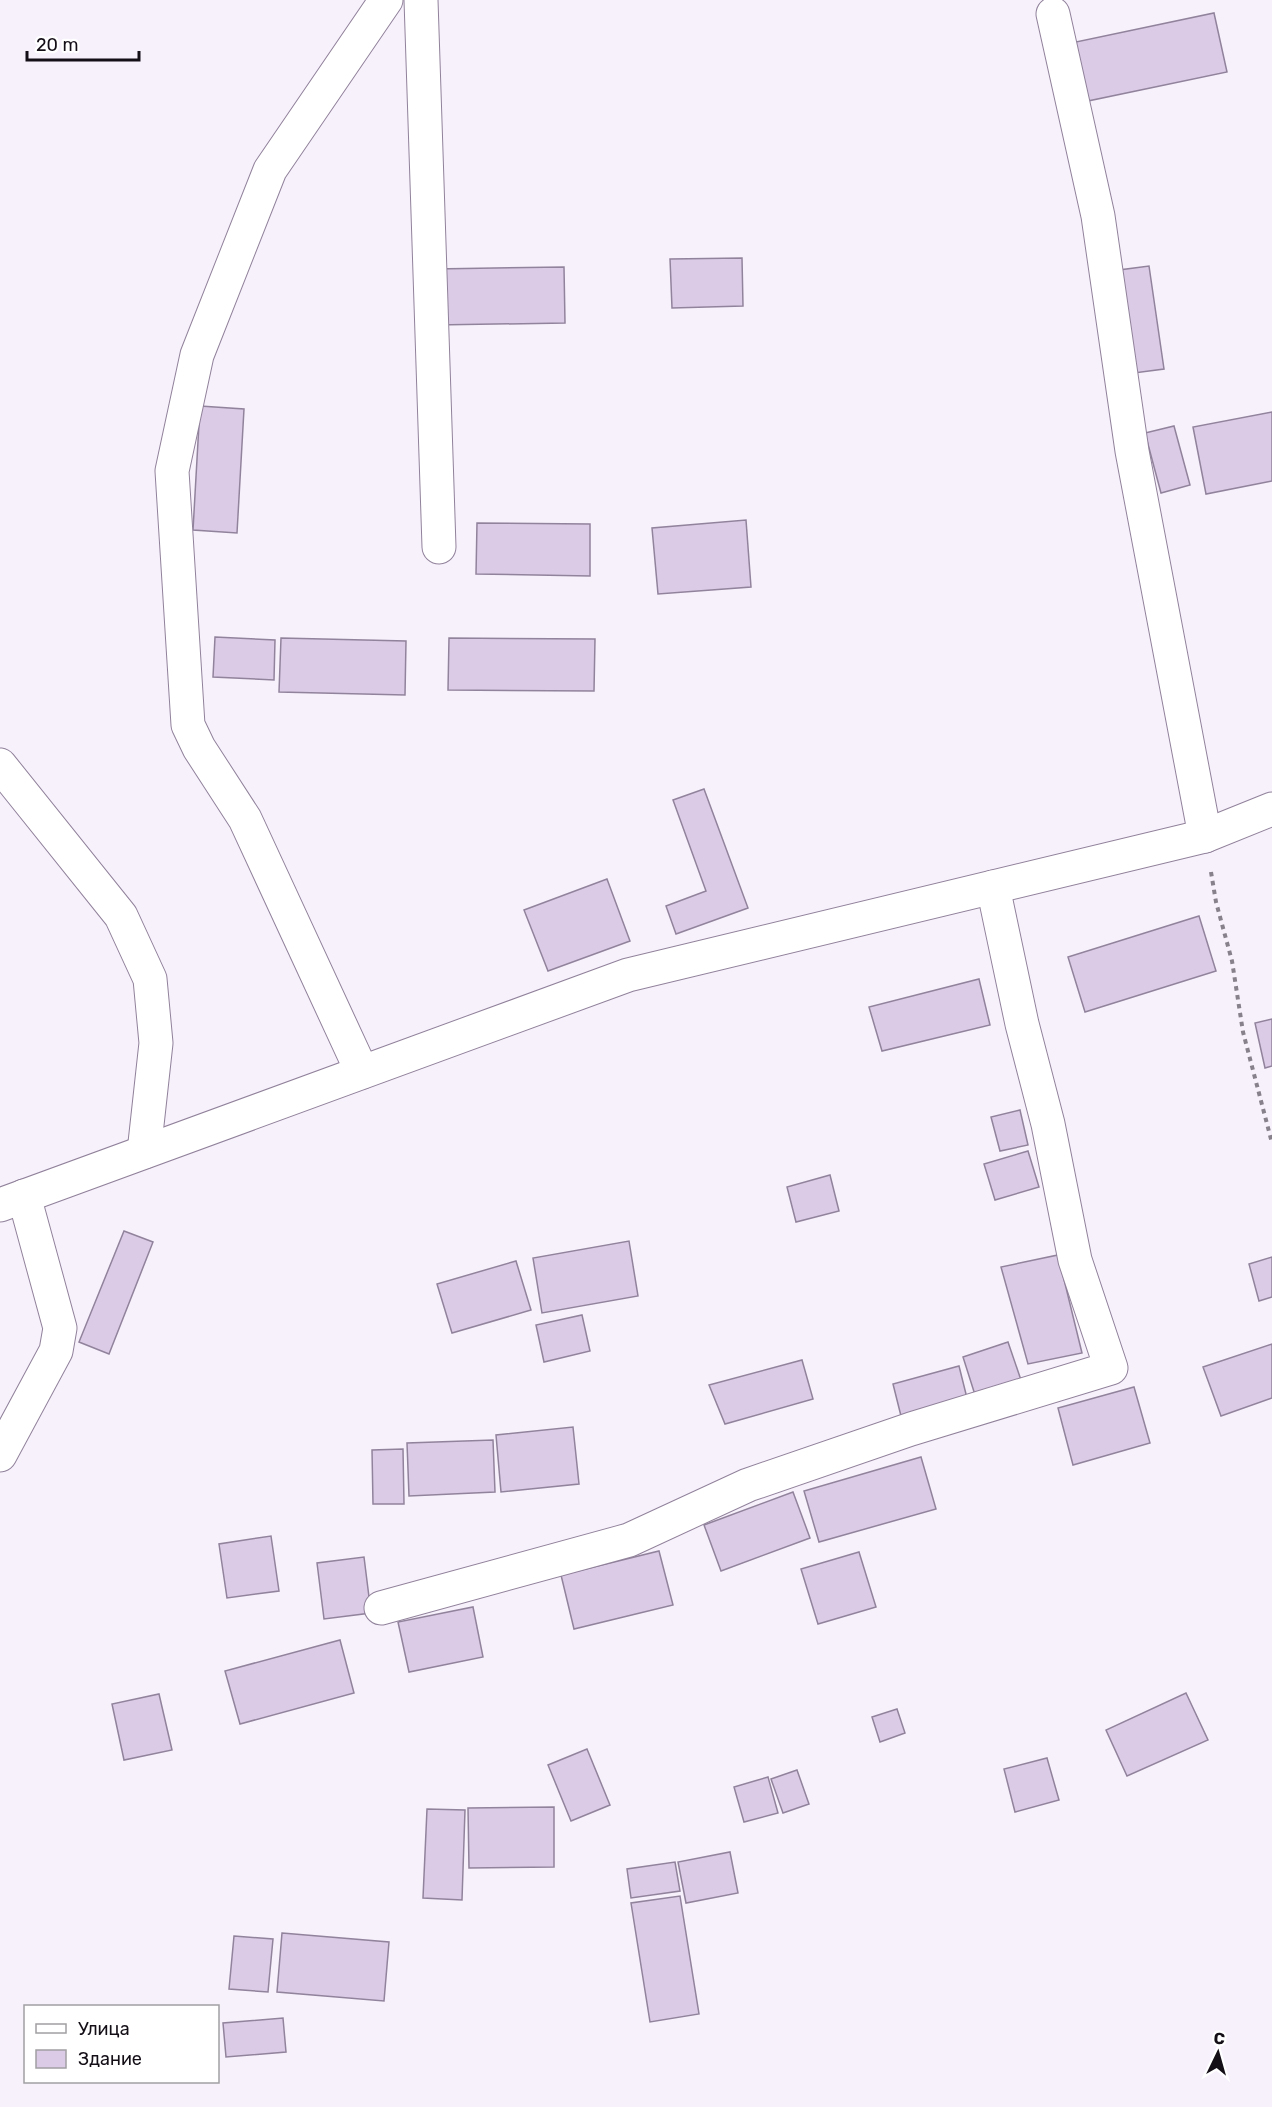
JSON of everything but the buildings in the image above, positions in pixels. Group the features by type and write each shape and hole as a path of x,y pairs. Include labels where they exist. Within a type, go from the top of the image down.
{"street":[{"path":"362,1072 245,819 199,747 188,725 172,471 197,355 270,170 386,0"},
{"path":"421,0 439,547"},
{"path":"1053,14 1098,216 1132,451 1205,836"},
{"path":"0,765 120,916 150,979 156,1042 144,1152"},
{"path":"0,1455 56,1351 60,1328 12,1201 628,975 1205,836 1272,809"},
{"path":"381,1608 629,1540 748,1485 911,1429 1111,1368 1075,1260 1048,1124 1022,1024 993,887"}],"path":[{"path":"1205,836 1216,902 1232,961 1243,1032 1272,1143"}]}
